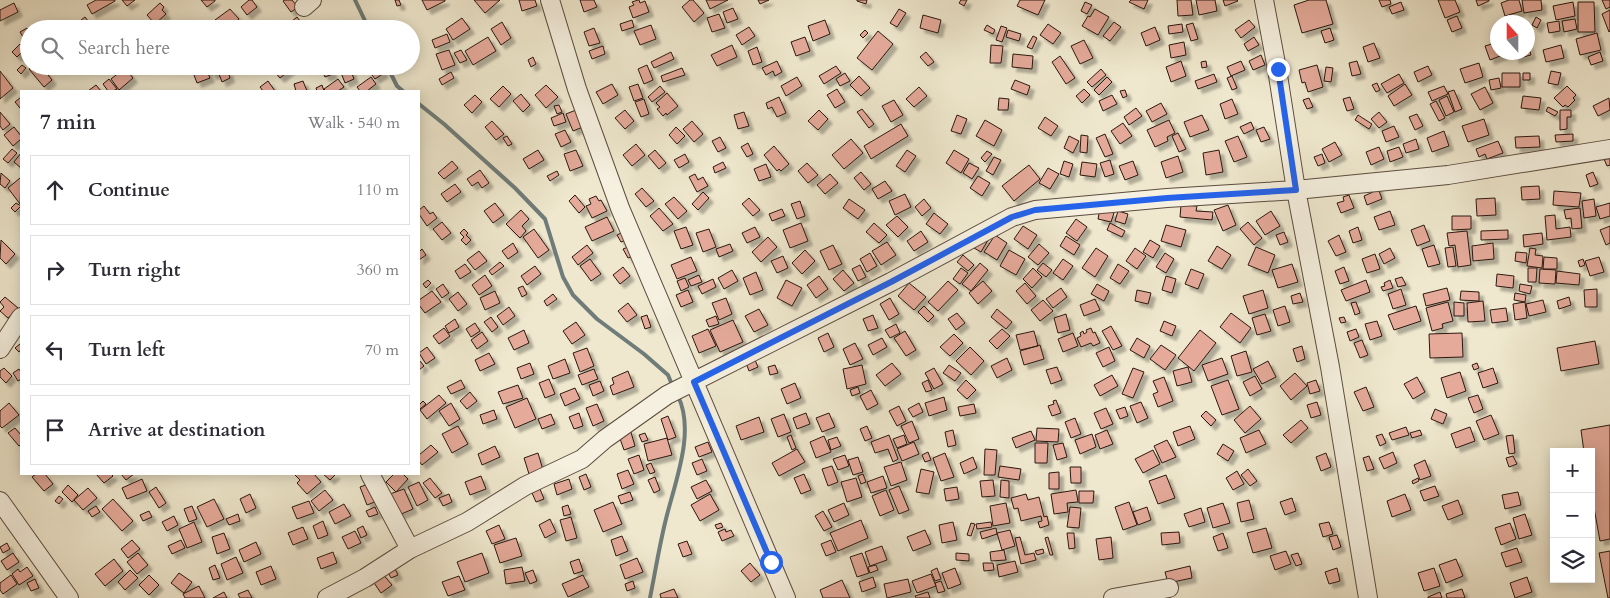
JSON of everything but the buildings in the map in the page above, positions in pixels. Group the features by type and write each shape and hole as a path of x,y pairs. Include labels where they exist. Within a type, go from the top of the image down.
{"street":[{"path":"550,0 577,90 617,199 690,384 786,598"},
{"path":"1264,0 1278,69 1296,190 1330,367 1368,598"},
{"path":"327,598 365,578 410,549 467,522 525,486 582,459 605,439 668,395 1024,212 1167,198 1296,190 1448,176 1610,149"},
{"path":"0,349 20,319"},
{"path":"371,475 410,549"},
{"path":"0,501 69,598"},
{"path":"1113,598 1169,588"}],"waterway":[{"path":"355,0 365,20"},
{"path":"392,75 397,86 402,90"},
{"path":"420,105 515,188 545,219 563,277 573,295 597,319 644,354 668,375 673,387"},
{"path":"650,598 663,532 682,459 685,426 683,410 678,396"}],"route":[{"path":"771,562 694,382 1024,212 1167,198 1296,190 1278,69"}]}
